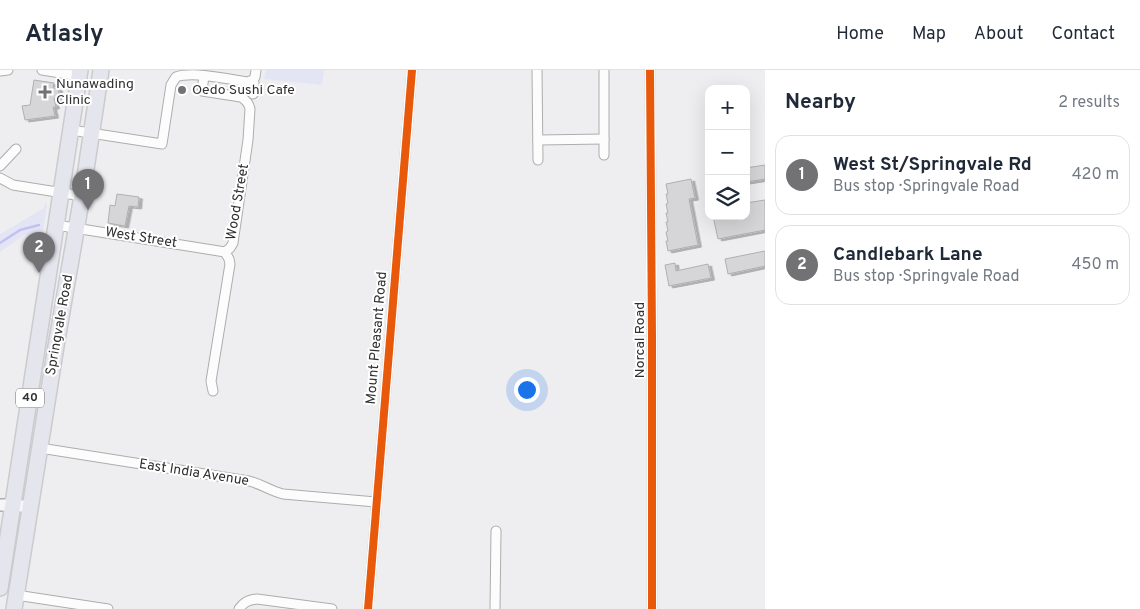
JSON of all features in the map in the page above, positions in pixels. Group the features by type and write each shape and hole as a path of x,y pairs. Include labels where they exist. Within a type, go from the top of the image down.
{"highway":[{"name":"Springvale Road","path":"15,602 101,70"},
{"name":"Springvale Road","path":"0,588 6,505 56,225 80,73"}],"street":[{"path":"0,71 8,70"},
{"path":"42,70 80,73"},
{"path":"253,94 253,80 256,70"},
{"name":"Mount Pleasant Road","path":"368,609 412,70"},
{"path":"538,70 538,160"},
{"path":"604,70 604,155"},
{"name":"Norcal Road","path":"650,70 652,609"},
{"path":"71,130 162,144 171,85 176,77 185,74 247,82 253,80"},
{"name":"Wood Street","path":"204,76 202,91 241,97 250,104 248,140 234,243 225,252 230,264 211,381 213,391"},
{"path":"538,140 604,140"},
{"path":"0,166 16,149"},
{"path":"1,183 82,196"},
{"name":"West Street","path":"56,225 225,252"},
{"name":"East India Avenue","path":"40,448 249,481 284,494 376,502"},
{"path":"6,505 30,507"},
{"path":"495,609 496,531"},
{"path":"239,609 248,600 256,600 332,609"},
{"path":"15,602 108,609"}],"shaded area":[{"path":"266,70 324,70 322,85 264,79"},
{"path":"45,202 47,205 42,237 24,235 0,252 0,234 44,208"}],"building":[{"path":"34,80 54,83 53,88 59,89 58,99 54,98 55,116 25,120 22,106 30,105"},
{"path":"765,165 765,179 750,181 750,167"},
{"path":"691,179 695,198 689,199 698,245 668,251 666,222 668,222 666,213 668,213 666,204 668,203 666,194 668,194 666,184"},
{"path":"117,194 139,197 138,207 129,206 125,226 108,223 110,205 115,206"},
{"path":"765,200 765,230 718,239 714,220 750,220 750,202"},
{"path":"765,251 765,266 728,274 725,259"},
{"path":"675,263 676,271 708,264 711,278 669,286 665,265"}],"waterway":[{"path":"0,243 20,230 39,225"}],"cycle path":[{"path":"368,609 412,70"},
{"path":"650,70 652,609"}],"place":[{"name":"Oedo Sushi Cafe","path":"182,90"},
{"name":"Nunawading Clinic","path":"45,92"},
{"name":"West St/Springvale Rd","path":"88,210"},
{"name":"Candlebark Lane","path":"39,273"}]}
